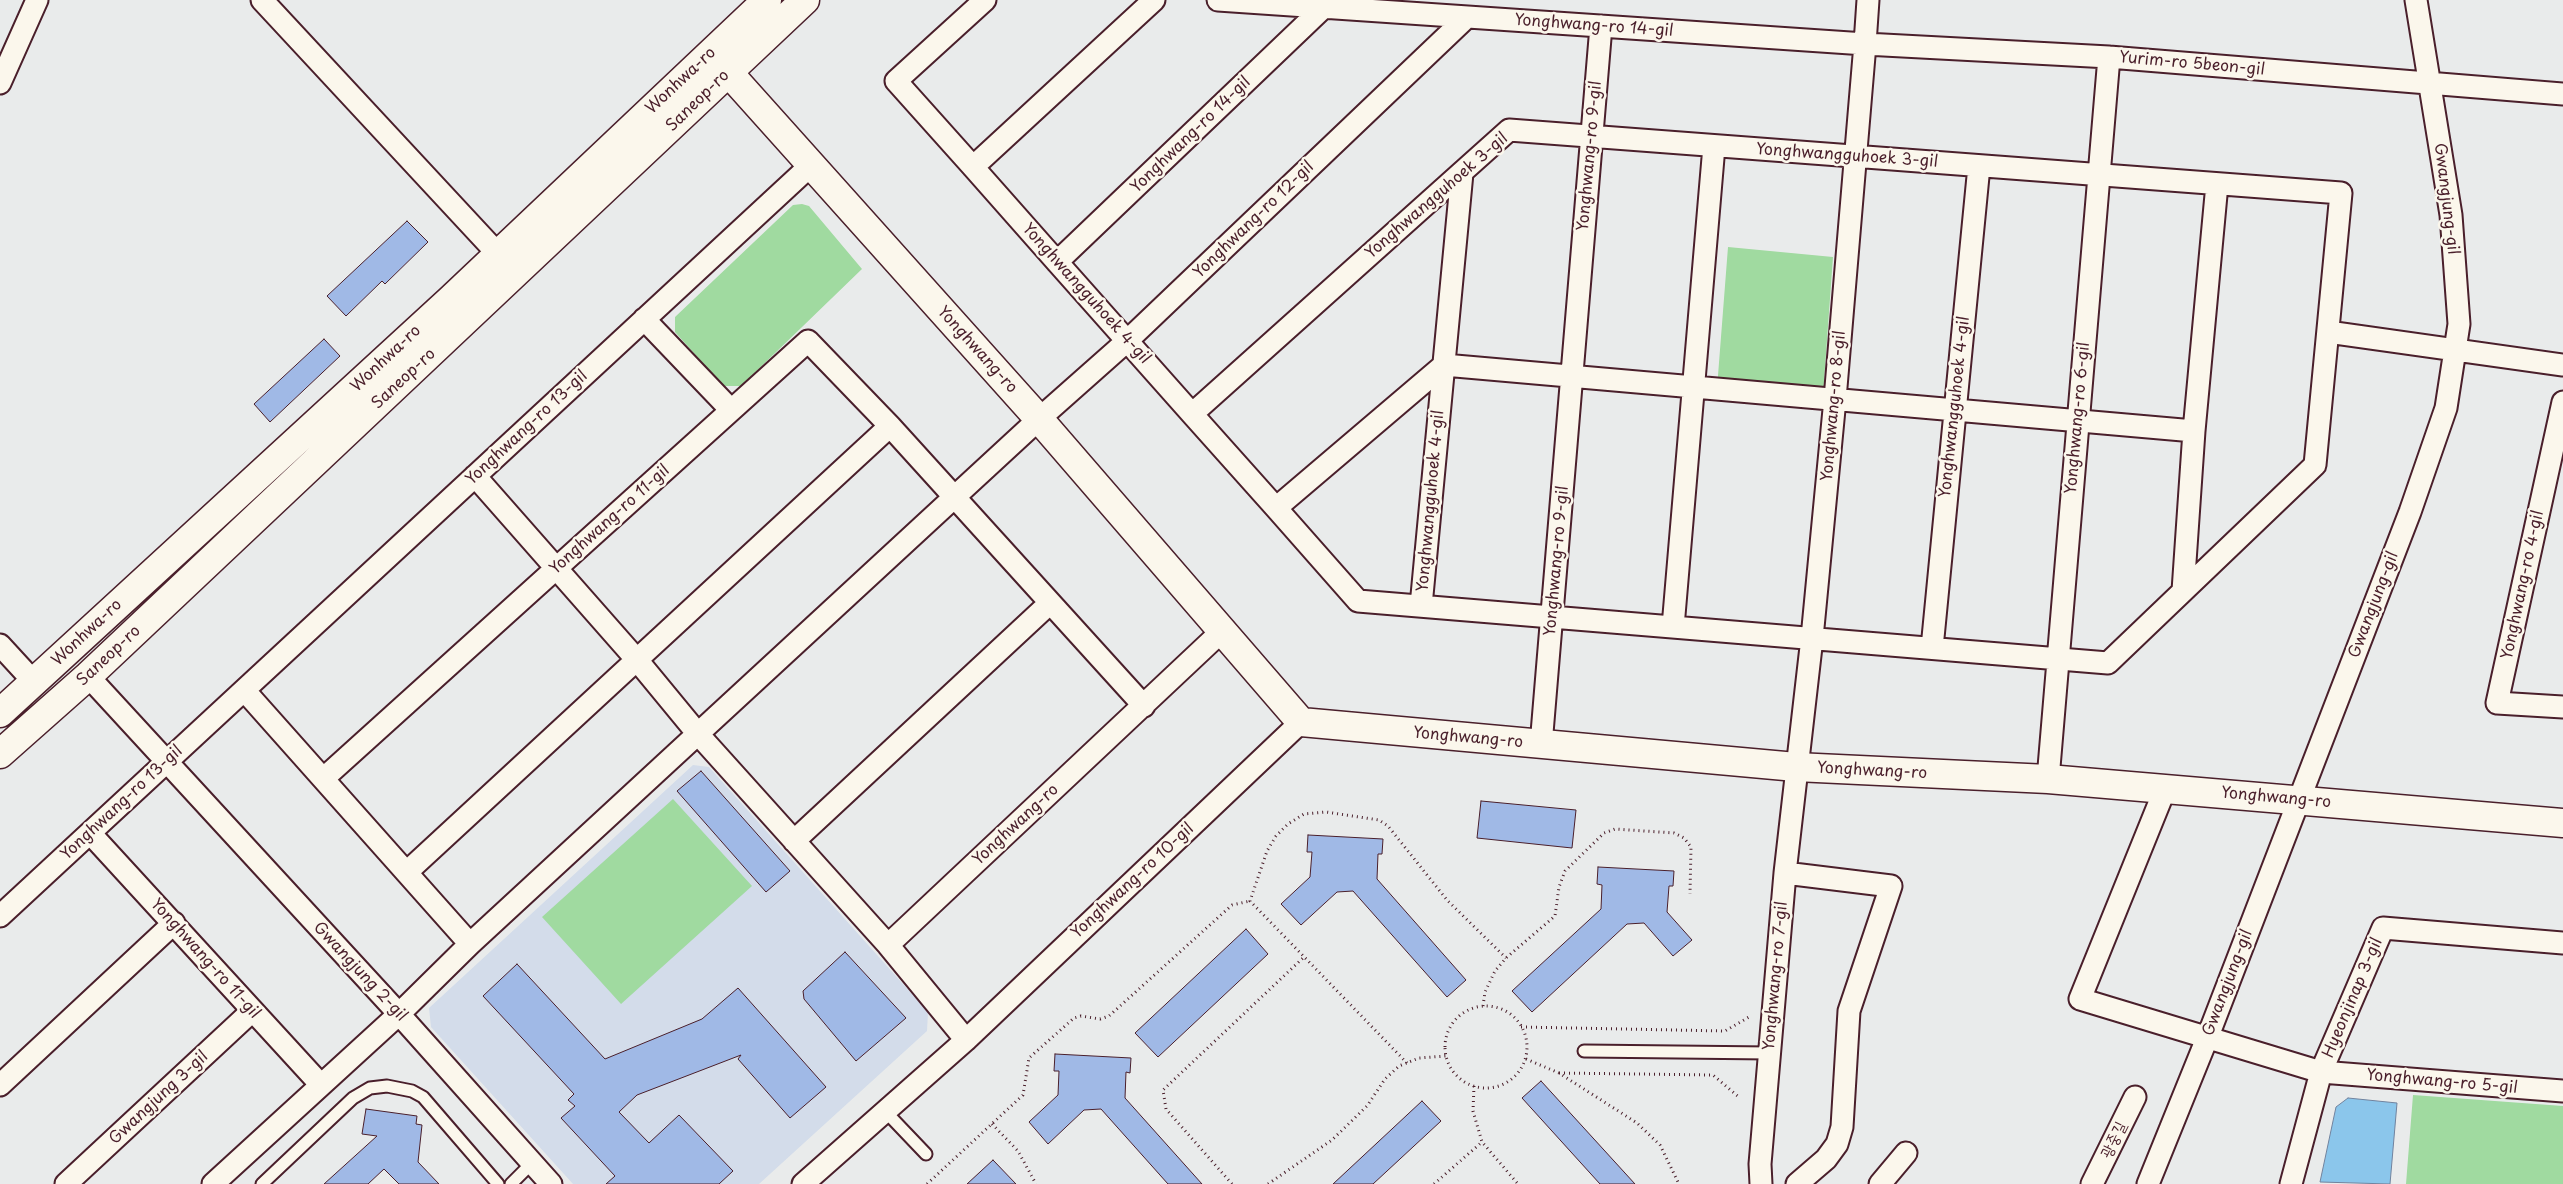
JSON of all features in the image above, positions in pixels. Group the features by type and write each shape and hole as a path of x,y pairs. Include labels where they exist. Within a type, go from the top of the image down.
{"street":[{"path":"0,83 37,0"},
{"path":"262,0 498,254"},
{"name":"Wonhwa-ro","path":"0,713 498,254 767,0"},
{"name":"Saneop-ro","path":"0,754 88,676 805,0"},
{"name":"Yonghwangguhoek 4-gil","path":"985,0 896,81 1358,601 2108,662 2315,465 2328,332"},
{"path":"973,167 1154,0"},
{"name":"Yonghwang-ro 14-gil","path":"1218,0 1865,44"},
{"path":"1865,44 1868,0"},
{"name":"Gwangjung-gil","path":"2148,1184 2208,1036 2410,512 2446,408 2459,324 2451,214 2416,0"},
{"name":"Yonghwang-ro 14-gil","path":"1057,262 1324,7"},
{"name":"Yonghwang-ro 12-gil","path":"1038,419 1127,341 1467,17"},
{"name":"Yonghwang-ro 9-gil","path":"1541,745 1601,26"},
{"name":"Yurim-ro 5beon-gil","path":"1865,44 2109,58 2563,94"},
{"name":"Yonghwang-ro 8-gil","path":"1796,767 1812,638 1835,399 1854,156 1865,44"},
{"name":"Yonghwang-ro 6-gil","path":"2048,779 2109,58"},
{"name":"Yonghwang-ro","path":"728,72 1038,419 1301,722 1796,767 2048,779 2563,822"},
{"name":"Yonghwangguhoek 3-gil","path":"1192,414 1509,130 2341,193 2328,332"},
{"path":"1673,627 1714,146"},
{"name":"Yonghwang-ro 13-gil","path":"0,916 810,166"},
{"name":"Yonghwangguhoek 4-gil","path":"1932,648 1979,166"},
{"name":"Yonghwangguhoek 4-gil","path":"1422,606 1462,173"},
{"path":"2184,590 2194,431 2217,184"},
{"path":"644,319 731,410"},
{"path":"2328,332 2563,365"},
{"name":"Yonghwang-ro 11-gil","path":"324,778 808,341 890,426 954,497"},
{"path":"1276,508 1444,365 2194,431"},
{"name":"Yonghwang-ro 4-gil","path":"2563,402 2497,703 2563,707"},
{"path":"213,1184 399,1014 470,944 1038,419"},
{"path":"408,871 890,426"},
{"path":"475,476 637,660 698,734 888,945 966,1040"},
{"path":"954,497 1144,706"},
{"path":"794,841 1050,603"},
{"name":"Yonghwang-ro","path":"888,945 1221,632"},
{"path":"0,645 34,682"},
{"name":"Gwangjung 2-gil","path":"88,676 399,1014 551,1184"},
{"path":"244,690 408,871 470,944"},
{"name":"Yonghwang-ro 10-gil","path":"803,1184 966,1040 1301,722"},
{"name":"Yonghwang-ro 7-gil","path":"1761,1184 1785,873 1796,767"},
{"name":"Yonghwang-ro 5-gil","path":"2165,789 2080,999 2208,1036 2321,1072 2563,1092"},
{"name":"Yonghwang-ro 11-gil","path":"90,833 321,1085"},
{"path":"1785,873 1892,886 1849,1011 1842,1127 1837,1144 1826,1159 1797,1184"},
{"path":"0,1085 174,923"},
{"name":"Hyeonjinap 3-gil","path":"2291,1184 2321,1072 2383,928 2563,943"},
{"name":"Gwangjung 3-gil","path":"66,1184 252,1011"},
{"name":"광중길","path":"2092,1184 2135,1097"},
{"path":"1880,1184 1906,1153"}],"lane":[{"path":"1584,1051 1770,1053"},
{"path":"262,1184 352,1098 370,1088 386,1086 412,1091 423,1097 498,1184"},
{"path":"885,1111 926,1154"},
{"path":"511,1184 532,1163"}],"path":[{"path":"1250,901 1267,851 1276,836 1288,824 1304,814 1326,812 1379,820 1388,826 1447,900 1506,958"},
{"path":"1484,1006 1485,992 1506,958 1555,916 1559,887 1564,871 1604,833 1615,829 1674,833 1684,838 1691,847 1690,894"},
{"path":"1250,901 1407,1063"},
{"path":"927,1184 1022,1095 1029,1058 1074,1018 1081,1016 1100,1019 1108,1016 1232,905 1250,901"},
{"path":"1232,1184 1166,1109 1163,1090 1304,957"},
{"path":"1484,1006 1498,1008 1510,1014 1522,1027 1528,1046 1526,1059 1512,1079 1500,1086 1488,1088 1474,1086 1462,1080 1452,1069 1446,1056 1446,1042 1450,1029 1458,1018 1470,1010 1484,1006"},
{"path":"1522,1027 1725,1031 1749,1017"},
{"path":"1268,1184 1332,1140 1367,1106 1386,1079 1399,1066 1419,1058 1446,1056"},
{"path":"1526,1059 1559,1073 1637,1123 1660,1145 1679,1184"},
{"path":"1559,1073 1713,1075 1740,1098"},
{"path":"1474,1086 1473,1111 1482,1142 1518,1184"},
{"path":"992,1124 1018,1151 1036,1184"},
{"path":"1434,1184 1482,1142"}],"shaded area":[{"path":"693,765 709,767 928,1012 927,1031 759,1184 573,1184 431,1027 429,1008"}],"green space":[{"path":"802,204 809,206 862,269 741,386 723,386 675,332 675,317 793,205"},
{"path":"1728,247 1833,257 1822,409 1716,401"},
{"path":"673,799 752,886 621,1004 542,917"},
{"path":"2413,1095 2563,1106 2563,1184 2406,1184"}],"water":[{"path":"2348,1098 2397,1103 2390,1184 2320,1182 2336,1107"}],"building":[{"path":"407,221 428,242 385,284 382,281 346,316 327,296"},
{"path":"324,339 340,356 270,422 254,404"},
{"path":"701,771 790,871 766,892 677,791"},
{"path":"1481,801 1576,810 1572,848 1477,838"},
{"path":"1308,835 1383,839 1382,854 1378,854 1377,879 1466,980 1447,997 1353,891 1337,892 1301,925 1281,904 1310,877 1312,852 1307,852"},
{"path":"1598,867 1674,871 1673,886 1669,886 1667,912 1692,940 1673,956 1644,923 1627,924 1532,1012 1512,991 1601,909 1602,885 1597,884"},
{"path":"1246,929 1268,954 1158,1057 1135,1033"},
{"path":"845,952 906,1018 856,1061 804,999 803,991"},
{"path":"517,964 605,1059 702,1019 738,988 826,1087 790,1118 738,1059 741,1055 637,1095 619,1112 649,1143 679,1115 733,1171 719,1184 606,1184 615,1176 561,1118 575,1106 568,1100 574,1094 483,996"},
{"path":"1055,1054 1131,1058 1130,1073 1126,1072 1125,1098 1202,1184 1168,1184 1101,1109 1084,1110 1048,1144 1029,1122 1058,1095 1059,1071 1054,1071"},
{"path":"1541,1081 1635,1184 1600,1184 1522,1098"},
{"path":"1422,1101 1441,1121 1373,1184 1333,1184"},
{"path":"366,1109 417,1116 416,1124 422,1125 418,1162 439,1184 399,1184 384,1169 368,1184 324,1184 377,1136 362,1134"},
{"path":"993,1160 1016,1184 967,1184"}]}
